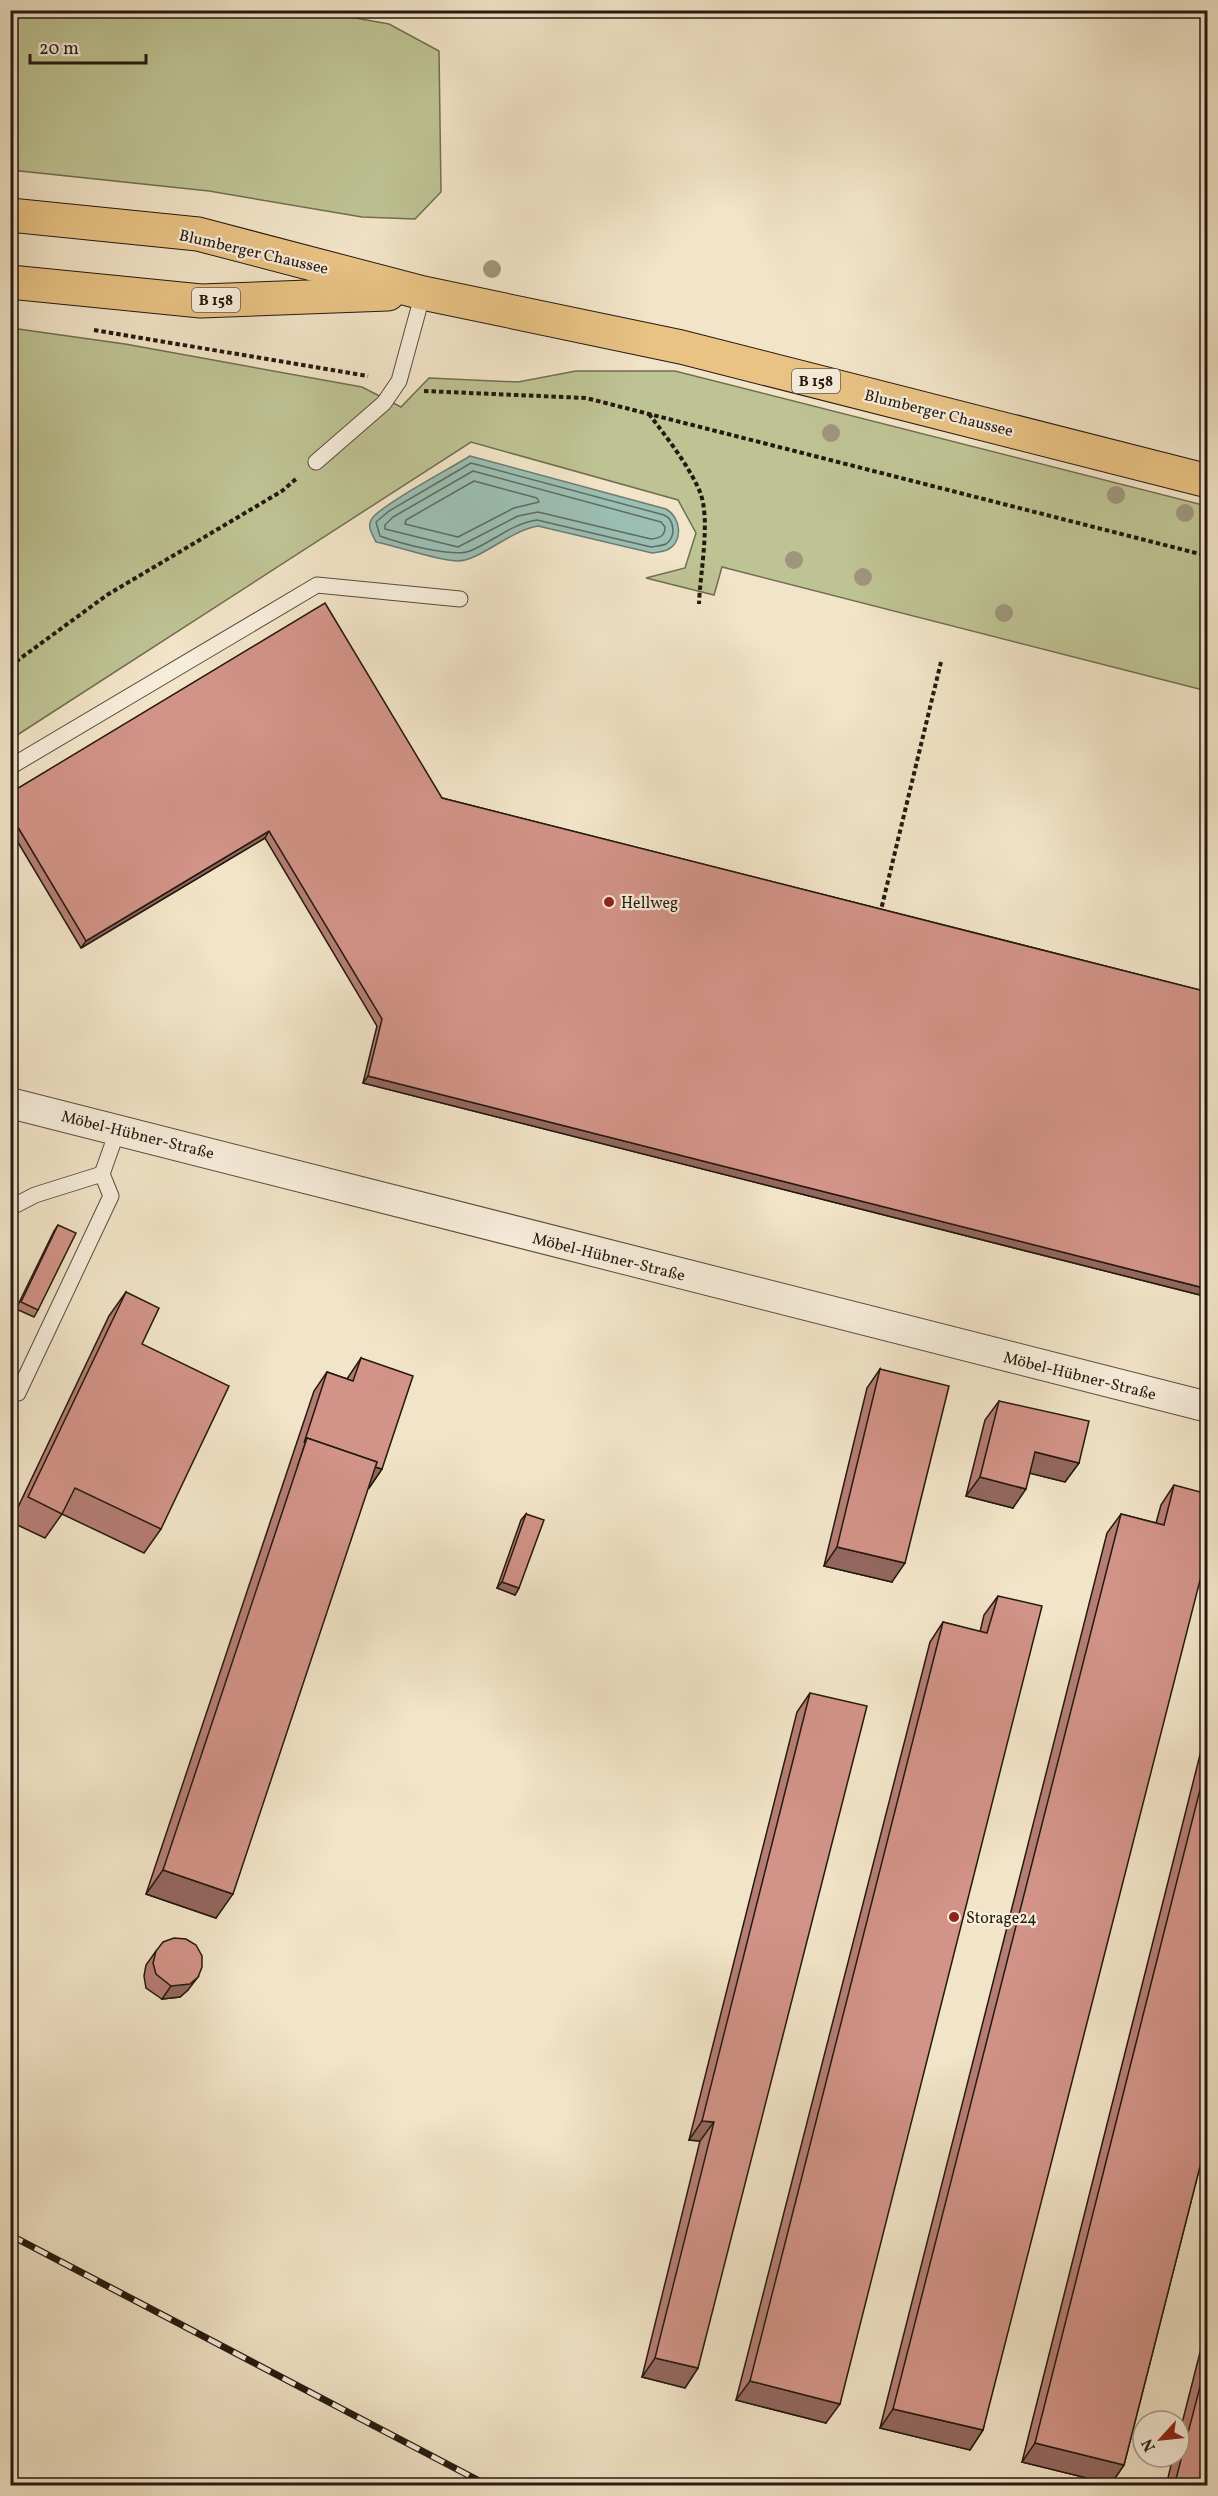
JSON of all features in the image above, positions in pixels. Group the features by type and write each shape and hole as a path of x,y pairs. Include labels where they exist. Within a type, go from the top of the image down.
{"main road":[{"name":"Blumberger Chaussee","path":"10,215 198,234 423,293 681,346 1208,481"},
{"name":"Blumberger Chaussee","path":"10,282 201,301 423,293"}],"street":[{"name":"Möbel-Hübner-Straße","path":"10,1103 1208,1407"}],"lane":[{"path":"316,462 384,403 399,381 423,293"},
{"path":"10,767 317,585 460,599"},
{"path":"10,1394 18,1393 111,1196 102,1174 118,1129"},
{"path":"10,1208 35,1195 102,1174"}],"path":[{"path":"88,329 399,381 425,391 586,398 1208,556"},
{"path":"648,412 680,456 700,493 704,518 699,604"},
{"path":"10,666 107,595 282,491 316,462"},
{"path":"879,917 941,662"}],"green space":[{"path":"11,10 316,11 389,24 439,51 441,192 415,219 362,217 209,191 11,170"},
{"path":"11,328 125,344 362,387 401,407 429,378 518,382 576,371 675,371 1207,506 1207,691 722,567 714,595 646,578 685,568 696,533 678,500 471,442 11,739"}],"water":[{"path":"470,456 666,509 675,518 678,536 667,550 652,553 538,526 517,533 476,556 458,561 440,559 376,542 370,526 376,514 400,497"}],"building":[{"name":"Hellweg","path":"325,603 442,798 1208,992 1208,1289 368,1076 382,1019 269,831 86,941 10,814 10,793"},
{"path":"58,1225 76,1233 38,1310 21,1302"},
{"path":"126,1292 159,1308 142,1344 229,1386 161,1529 75,1488 62,1514 28,1497"},
{"path":"361,1358 413,1376 382,1469 375,1467 377,1462 307,1438 304,1443 327,1372 353,1381"},
{"path":"880,1369 949,1386 905,1563 837,1547"},
{"path":"999,1401 1089,1421 1079,1463 1035,1452 1026,1489 980,1477"},
{"path":"307,1438 377,1462 233,1894 163,1870"},
{"path":"1174,1485 1208,1494 1208,1549 983,2430 893,2409 1121,1514 1164,1525"},
{"path":"526,1514 544,1520 519,1588 502,1582"},
{"path":"998,1596 1042,1606 840,2404 750,2381 943,1622 987,1633"},
{"path":"810,1693 867,1706 698,2368 655,2358 714,2122 702,2121"},
{"path":"1208,1758 1208,2135 1138,2409 1131,2409 1131,2438 1124,2465 1035,2443"},
{"path":"174,1938 186,1939 196,1945 202,1956 202,1967 198,1977 190,1984 171,1986 156,1974 153,1963 156,1951 163,1942"},
{"path":"1208,2356 1208,2486 1176,2479 1179,2469 1191,2469 1191,2421"}],"railway":[{"path":"10,2235 489,2486"}],"place":[{"name":"Hellweg","path":"609,902"},
{"name":"Storage24","path":"954,1917"}]}
